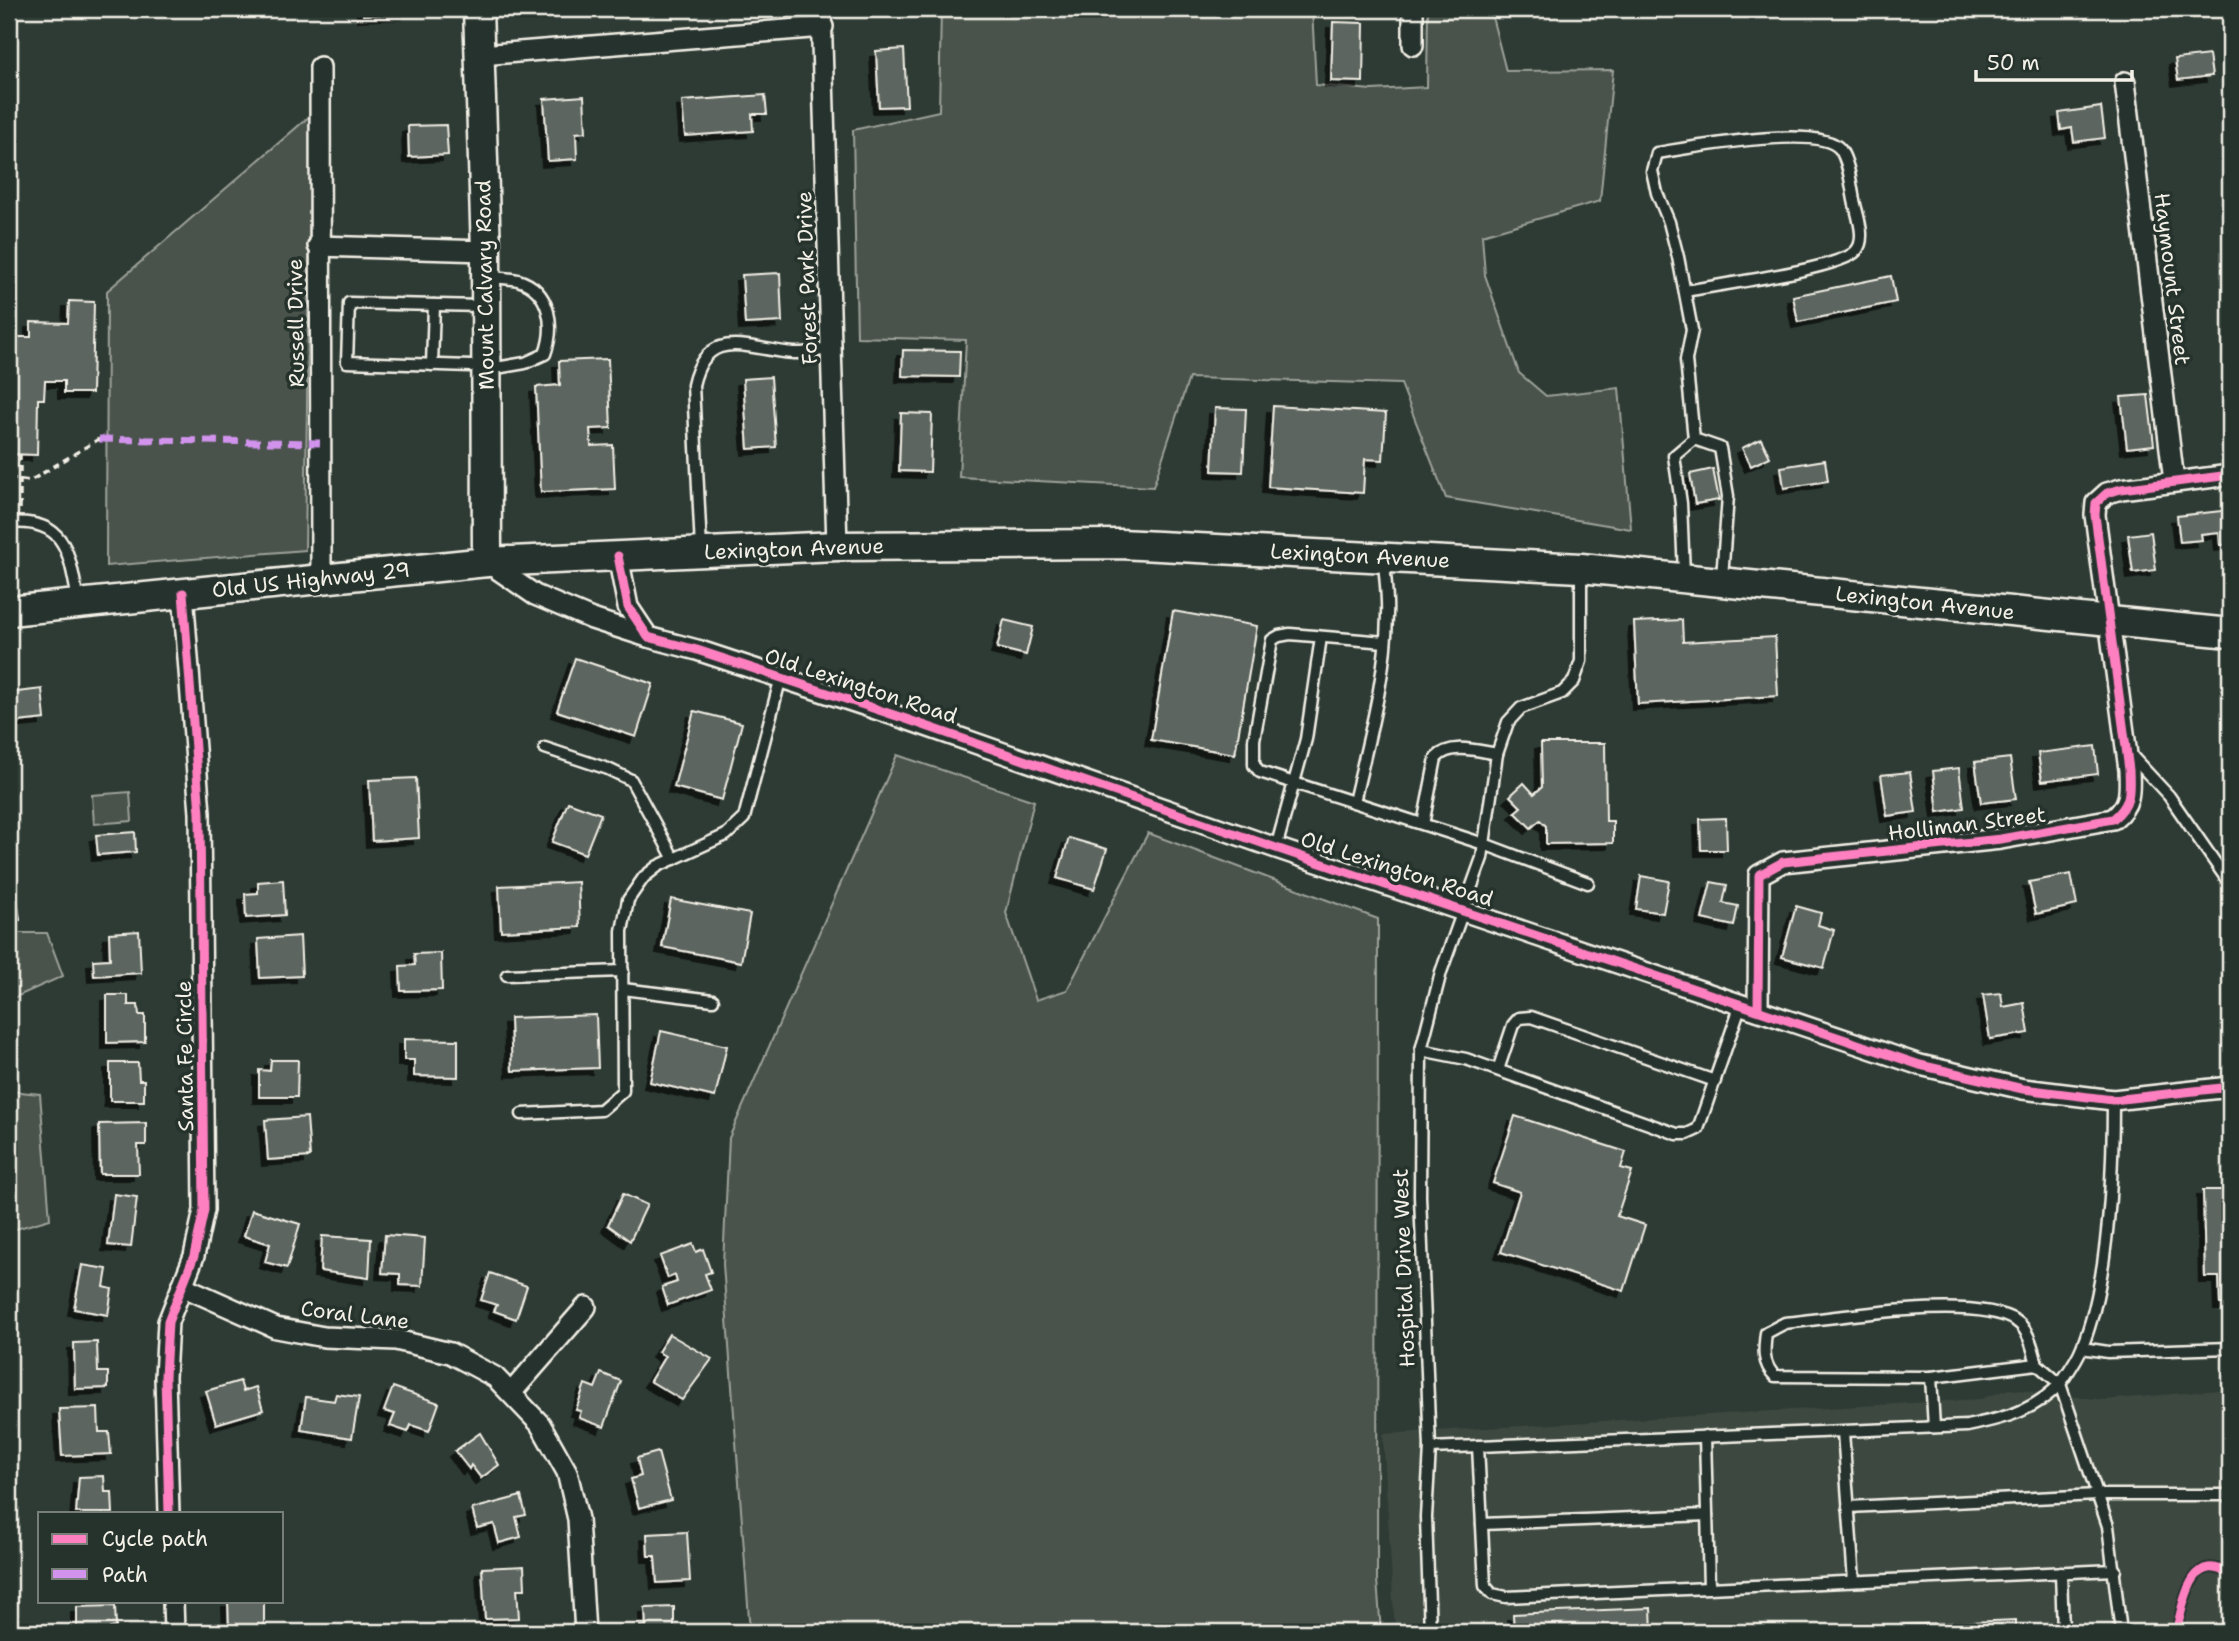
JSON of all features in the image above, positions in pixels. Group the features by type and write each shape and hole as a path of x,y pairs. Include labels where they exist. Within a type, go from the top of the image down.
{"main road":[{"name":"Mount Calvary Road","path":"478,9 486,264 487,562"},
{"name":"Lexington Avenue","path":"487,562 837,546 1121,544 1581,568 2230,633"},
{"name":"Old US Highway 29","path":"9,611 487,562"}],"street":[{"path":"1413,9 1413,45"},
{"path":"481,55 822,18"},
{"name":"Forest Park Drive","path":"822,18 837,546"},
{"name":"Russell Drive","path":"320,67 318,246 321,578"},
{"name":"Haymount Street","path":"2125,82 2175,481"},
{"path":"318,246 486,264"},
{"path":"2175,481 2230,475"},
{"name":"Holliman Street","path":"1750,1007 1759,875 1769,868 1783,862 2001,838 2113,819 2123,811 2130,799 2127,750 2095,515 2096,503 2107,493 2121,489 2175,481"},
{"path":"618,556 628,607 649,637"},
{"name":"Old Lexington Road","path":"487,562 535,595 592,620 781,677 1276,848 1920,1065 2023,1089 2113,1100 2230,1087"},
{"name":"Santa Fe Circle","path":"169,1512 165,1377 168,1322 194,1256 204,1210 200,813 183,593"},
{"name":"Coral Lane","path":"182,1286 276,1328 324,1337 396,1340 450,1353 495,1377 540,1424 567,1472 578,1519 585,1632"},
{"path":"510,1393 586,1307"},
{"path":"173,1602 174,1632"}],"lane":[{"path":"1686,291 1828,265 1856,252 1862,239 1849,172 1839,148 1827,140 1811,138 1725,142 1657,153 1652,170 1657,193 1670,222 1692,330 1686,360 1694,439"},
{"path":"486,264 519,280 546,306 552,323 545,354 525,363 486,366 347,362 349,303 486,306"},
{"path":"432,365 434,305"},
{"path":"701,552 693,385 697,367 706,354 721,347 743,344 795,354 831,349"},
{"path":"1684,578 1681,503 1674,456 1694,439"},
{"path":"1694,439 1720,447 1728,496 1722,582"},
{"path":"14,522 51,529 64,542 78,603"},
{"path":"1354,802 1376,708 1385,642 1388,614 1384,557"},
{"name":"Hospital Drive West","path":"1430,1632 1426,1517 1430,1448 1420,1196 1422,1050 1441,972 1484,844 1497,754 1508,722 1521,708 1562,693 1574,681 1581,661 1581,568"},
{"path":"1385,642 1290,634 1272,640 1254,740 1254,765 1260,772 1484,844 1588,883"},
{"path":"1276,848 1306,739 1321,637"},
{"path":"522,1114 601,1110 617,1100 624,1091 622,931 628,900 644,877 674,859 726,835 744,818 781,677"},
{"path":"545,748 608,769 631,780 674,859"},
{"path":"1423,824 1436,758 1441,752 1454,748 1497,754"},
{"path":"2127,750 2169,796 2230,884"},
{"path":"507,975 623,971"},
{"path":"623,989 713,1000"},
{"path":"1422,1050 1466,1059 1677,1134 1687,1134 1698,1129 1714,1081 1750,1007"},
{"path":"1498,1070 1513,1025 1519,1018 1531,1017 1714,1081"},
{"path":"1430,1448 1967,1426 2015,1415 2043,1402 2060,1384 2082,1348 2093,1314 2108,1217 2113,1157 2113,1100"},
{"path":"2038,1364 1931,1377 1775,1376 1769,1370 1763,1354 1766,1333 1785,1323 1947,1308 1996,1312 2018,1321 2028,1334 2038,1364 2060,1384 2098,1495 2108,1526 2120,1632"},
{"path":"2082,1348 2108,1352 2230,1348"},
{"path":"1931,1377 1934,1427"},
{"path":"1843,1432 1854,1581"},
{"path":"1704,1436 1709,1587"},
{"path":"1478,1446 1485,1586 1492,1594 1506,1597 2115,1570"},
{"path":"1849,1507 2098,1495 2230,1495"},
{"path":"1482,1524 1707,1514"},
{"path":"2061,1572 2063,1632"}],"path":[{"path":"9,478 30,481 99,439"},
{"path":"14,522 20,480 20,454"}],"shaded area":[{"path":"941,9 1312,9 1316,85 1372,90 1427,87 1428,9 1490,9 1506,71 1613,70 1600,201 1482,235 1485,275 1519,373 1546,396 1619,388 1631,529 1446,498 1401,384 1189,378 1153,487 959,477 966,340 857,337 853,130 939,111"},
{"path":"311,115 305,550 106,566 107,291"},
{"path":"897,755 1034,801 1006,913 1036,1000 1067,990 1148,833 1378,919 1377,1580 1381,1632 750,1632 723,1264 729,1138"},
{"path":"130,792 132,821 94,824 92,795"},
{"path":"9,933 47,933 63,976 9,1000"},
{"path":"9,1091 40,1094 50,1219 9,1231"},
{"path":"2009,1389 2104,1400 2230,1389 2230,1632 1395,1632 1383,1434 1981,1399"}],"building":[{"path":"363,9 408,9 408,13 363,15"},
{"path":"1333,22 1364,23 1363,82 1331,81"},
{"path":"904,49 907,106 879,107 876,51"},
{"path":"2209,55 2212,76 2178,80 2175,59"},
{"path":"765,95 767,114 752,114 753,131 685,136 682,101"},
{"path":"584,96 586,132 576,133 577,159 548,161 544,99"},
{"path":"2101,107 2105,138 2074,142 2072,128 2061,130 2059,113"},
{"path":"446,125 448,155 409,157 408,126"},
{"path":"780,273 782,322 745,324 742,275"},
{"path":"1891,276 1896,302 1798,322 1793,296"},
{"path":"69,301 94,302 92,393 64,393 64,381 45,381 44,399 38,399 37,455 9,454 9,364 12,364 12,337 31,337 31,322 68,323"},
{"path":"903,350 960,351 959,377 902,376"},
{"path":"608,359 611,428 590,429 591,446 613,445 615,489 541,492 536,387 560,385 559,361"},
{"path":"771,377 776,447 748,449 743,379"},
{"path":"2148,395 2154,445 2127,448 2121,397"},
{"path":"1273,406 1386,413 1383,460 1365,459 1363,493 1268,487"},
{"path":"1215,408 1246,409 1243,472 1212,471"},
{"path":"901,413 932,414 930,472 899,471"},
{"path":"1761,439 1770,457 1751,466 1742,448"},
{"path":"1825,460 1828,481 1784,488 1781,467"},
{"path":"1713,469 1719,500 1695,504 1690,474"},
{"path":"2230,510 2230,544 2220,545 2219,532 2201,534 2202,540 2180,542 2177,516"},
{"path":"2151,532 2156,570 2133,573 2128,535"},
{"path":"1173,611 1257,626 1235,754 1151,740"},
{"path":"1004,620 1033,627 1026,655 997,648"},
{"path":"1682,620 1683,642 1775,637 1778,696 1638,704 1634,622"},
{"path":"575,658 653,684 636,737 557,711"},
{"path":"42,689 45,719 9,723 9,693"},
{"path":"694,711 742,723 722,800 674,787"},
{"path":"1541,743 1605,743 1606,821 1613,821 1613,843 1546,844 1546,826 1540,820 1531,828 1515,812 1521,807 1510,796 1524,783 1534,794 1542,787"},
{"path":"2095,746 2098,774 2042,781 2038,753"},
{"path":"2010,758 2016,799 1981,803 1975,762"},
{"path":"1959,768 1964,808 1938,812 1933,771"},
{"path":"1910,772 1916,812 1887,816 1881,775"},
{"path":"416,778 419,838 372,841 369,780"},
{"path":"568,802 601,814 585,854 552,842"},
{"path":"1726,818 1727,850 1701,850 1700,819"},
{"path":"135,832 136,852 98,855 96,835"},
{"path":"1069,838 1107,849 1094,889 1057,878"},
{"path":"2071,874 2077,905 2036,914 2029,882"},
{"path":"1641,876 1669,881 1663,913 1636,909"},
{"path":"283,880 285,915 246,918 245,894 258,893 258,882"},
{"path":"578,882 580,927 501,931 499,886"},
{"path":"1711,882 1727,885 1723,903 1738,906 1734,926 1702,919"},
{"path":"16,892 20,920 9,922 9,893"},
{"path":"671,899 750,914 741,962 662,947"},
{"path":"1796,906 1821,913 1818,925 1834,930 1824,968 1782,957"},
{"path":"139,931 141,973 94,976 93,960 110,959 109,933"},
{"path":"300,936 302,976 260,978 258,939"},
{"path":"441,953 442,990 401,991 400,966 415,965 414,954"},
{"path":"2001,993 2003,1007 2024,1003 2029,1033 1990,1039 1983,995"},
{"path":"107,995 128,995 128,1005 138,1005 139,1015 145,1015 145,1042 107,1043"},
{"path":"596,1015 598,1068 512,1071 510,1018"},
{"path":"661,1031 727,1046 715,1097 650,1082"},
{"path":"404,1039 458,1040 458,1077 414,1076 414,1060 404,1060"},
{"path":"271,1060 298,1060 297,1097 259,1097 259,1070 270,1071"},
{"path":"110,1063 138,1063 139,1080 144,1080 144,1101 110,1101"},
{"path":"1515,1116 1626,1152 1621,1168 1632,1171 1617,1216 1645,1225 1624,1291 1501,1252 1520,1192 1493,1183"},
{"path":"307,1117 310,1157 268,1160 265,1120"},
{"path":"146,1123 146,1145 138,1145 139,1174 100,1174 99,1124"},
{"path":"2203,1190 2230,1190 2230,1304 2220,1304 2219,1277 2205,1277"},
{"path":"114,1194 137,1197 131,1247 108,1245"},
{"path":"623,1194 647,1205 630,1241 608,1225"},
{"path":"252,1210 300,1224 287,1268 265,1262 270,1244 244,1236"},
{"path":"385,1235 425,1238 422,1286 400,1285 400,1274 382,1273"},
{"path":"322,1236 371,1239 369,1278 320,1271"},
{"path":"693,1244 696,1252 703,1249 711,1272 705,1274 711,1290 668,1305 662,1287 677,1282 675,1275 668,1278 660,1256"},
{"path":"82,1265 107,1269 104,1287 112,1289 108,1315 74,1309"},
{"path":"490,1273 527,1286 516,1319 494,1311 497,1305 481,1300"},
{"path":"669,1334 712,1359 682,1400 650,1381 665,1356 658,1352"},
{"path":"97,1342 98,1372 108,1372 108,1388 75,1389 74,1343"},
{"path":"601,1373 621,1381 604,1427 579,1418 581,1411 576,1410 585,1384 595,1388"},
{"path":"240,1381 243,1391 256,1387 263,1410 216,1424 206,1391"},
{"path":"393,1387 439,1403 429,1431 411,1425 408,1432 390,1426 395,1414 384,1411"},
{"path":"336,1394 359,1397 352,1438 301,1430 306,1397 334,1401"},
{"path":"98,1408 99,1432 109,1432 111,1454 62,1456 59,1409"},
{"path":"480,1433 499,1465 481,1478 471,1465 469,1469 455,1451"},
{"path":"658,1452 671,1500 639,1508 631,1479 641,1476 637,1458"},
{"path":"104,1476 105,1492 112,1492 113,1512 76,1512 79,1477"},
{"path":"521,1496 526,1515 516,1517 521,1537 499,1543 494,1524 477,1528 472,1509"},
{"path":"687,1532 690,1581 657,1583 655,1556 648,1556 647,1534"},
{"path":"524,1566 525,1589 517,1589 519,1618 485,1619 482,1568"},
{"path":"228,1602 264,1602 264,1627 229,1628"},
{"path":"115,1606 116,1627 110,1628 110,1632 66,1632 77,1630 77,1607"},
{"path":"674,1607 674,1632 640,1632 640,1626 646,1626 645,1608"},
{"path":"1651,1608 1652,1632 1514,1632 1513,1614"},
{"path":"2016,1620 2016,1632 1763,1632 1782,1630"},
{"path":"1678,1631 1716,1632 1658,1632"}],"marked path":[{"path":"99,439 320,443"}],"cycle path":[{"path":"1758,1010 1759,875 1783,862 2001,839 2113,819 2119,814 2128,798 2129,770 2095,515 2096,503 2107,493 2121,489 2230,475"},
{"path":"618,556 628,607 648,637 697,650 906,719 1276,848 1920,1065 2023,1089 2113,1100 2230,1087"},
{"path":"169,1512 165,1377 168,1322 194,1256 204,1210 200,813 183,593"},
{"path":"2176,1632 2186,1596 2197,1574 2216,1568 2230,1575"}]}
